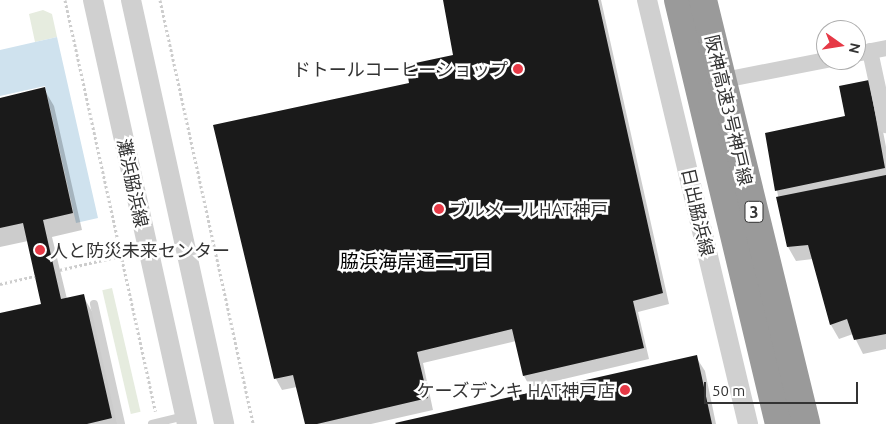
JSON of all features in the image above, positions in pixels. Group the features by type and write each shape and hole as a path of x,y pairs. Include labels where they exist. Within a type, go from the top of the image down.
{"highway":[{"name":"阪神高速3号神戸線","path":"678,0 779,424"},
{"name":"阪神高速3号神戸線","path":"705,0 807,424"}],"street":[{"name":"灘浜脇浜線","path":"93,0 186,420"},
{"path":"131,0 224,424"},
{"name":"日出脇浜線","path":"647,0 748,424"},
{"path":"705,0 807,424"},
{"path":"871,51 886,125"},
{"path":"724,80 816,62"}],"lane":[{"path":"94,304 121,424"},
{"path":"154,423 186,420"}],"path":[{"path":"65,0 154,423"},
{"path":"160,0 253,424"},
{"path":"55,271 120,256"},
{"path":"0,284 35,276"}],"shaded area":[{"path":"43,10 52,14 57,37 35,42 29,14"},
{"path":"112,288 141,412 131,414 102,290"}],"water":[{"path":"57,37 98,218 76,223 45,86 0,96 0,50"}],"building":[{"name":"ブルメールHAT神戸","path":"443,0 598,0 663,293 633,301 644,348 523,376 512,329 417,352 428,398 317,424 305,424 293,375 274,379 213,125 409,83 406,65 453,55"},
{"path":"869,80 885,168 775,191 765,133 845,116 839,86"},
{"name":"人と防災未来センター","path":"45,87 73,213 43,220 61,299 84,294 112,418 87,424 0,424 0,313 41,304 23,223 0,228 0,98"},
{"path":"886,175 886,334 854,340 847,319 830,325 808,245 787,247 776,197"},
{"name":"ケーズデンキ HAT神戸店","path":"697,355 712,424 395,423"}],"place":[{"name":"ドトールコーヒーショップ","path":"518,69"},
{"name":"ブルメールHAT神戸","path":"439,209"},
{"name":"人と防災未来センター","path":"40,250"},
{"name":"ケーズデンキ HAT神戸店","path":"625,390"}],"district":[{"name":"脇浜海岸通二丁目","path":"416,262"}]}
